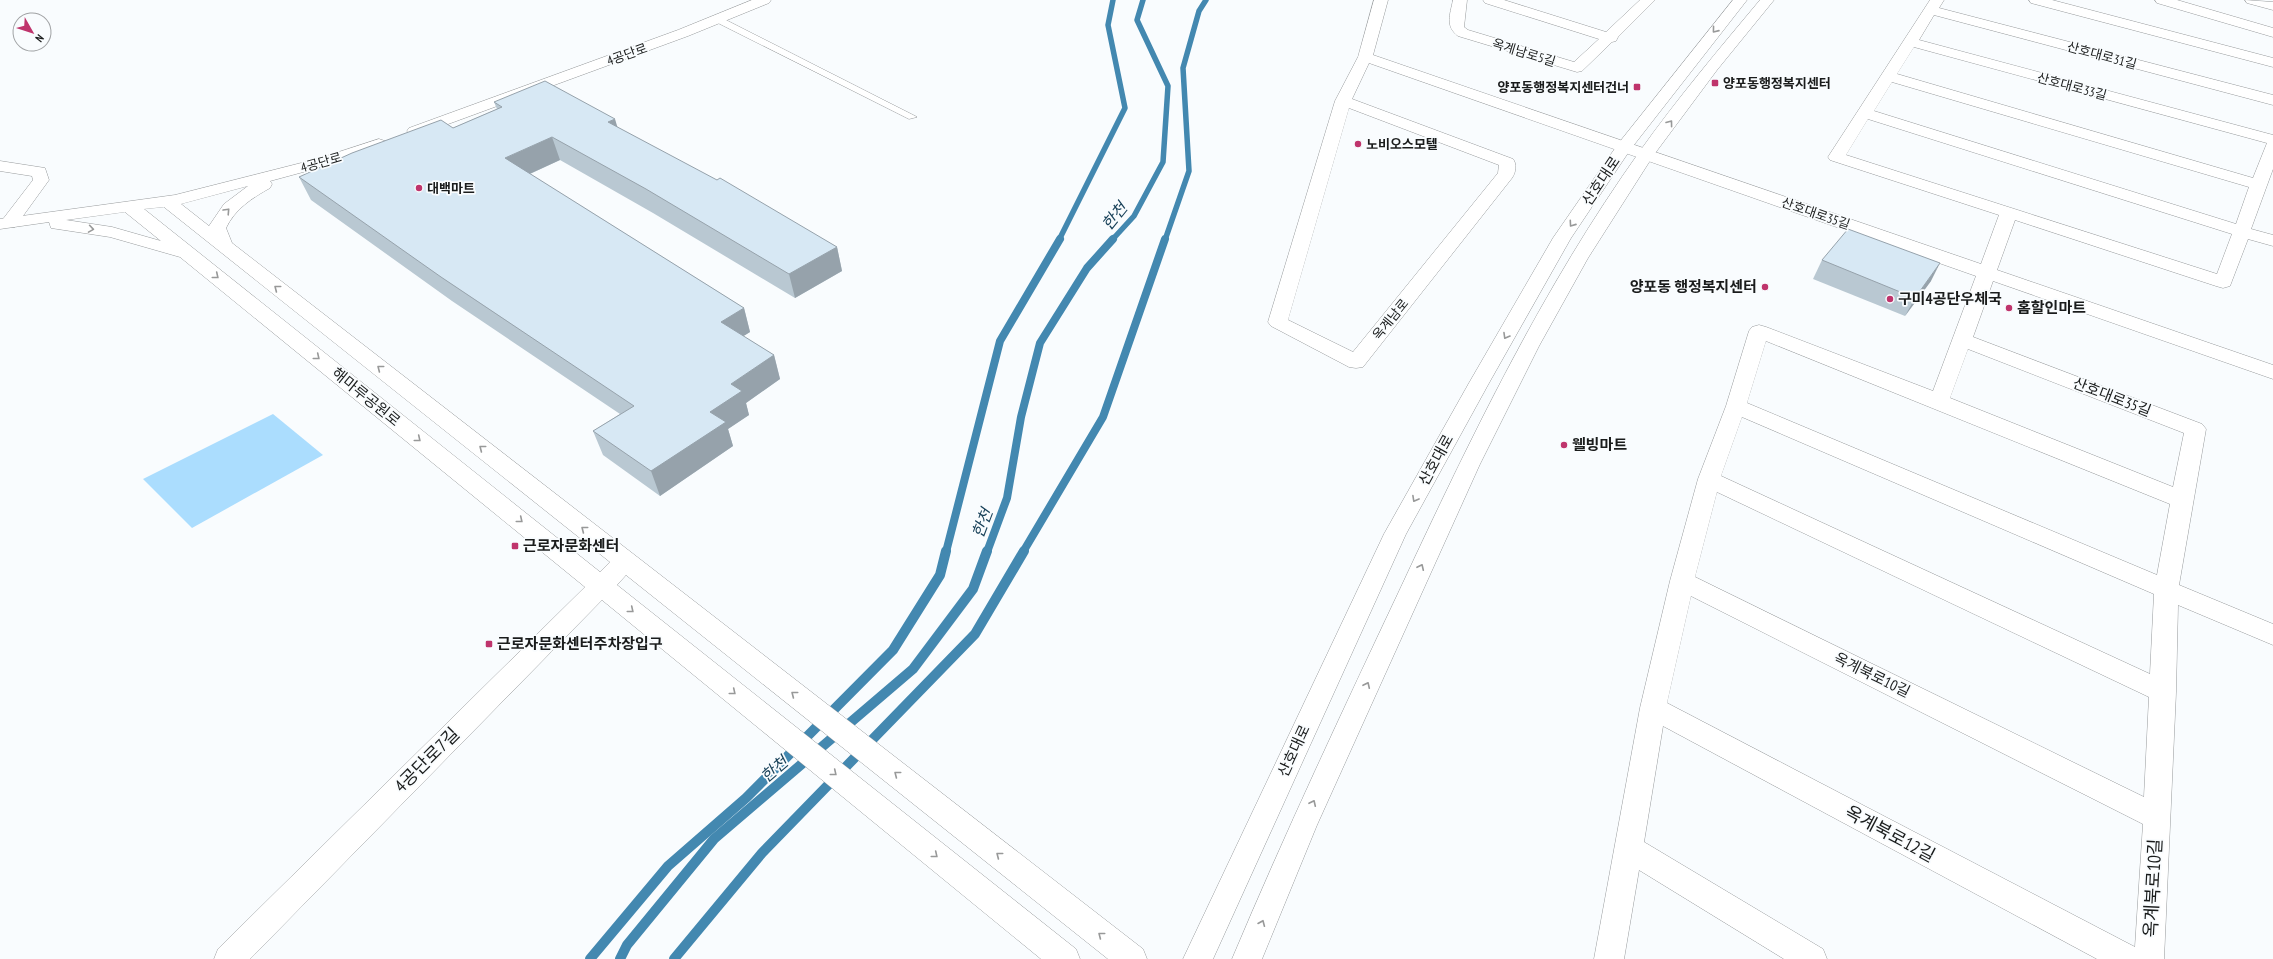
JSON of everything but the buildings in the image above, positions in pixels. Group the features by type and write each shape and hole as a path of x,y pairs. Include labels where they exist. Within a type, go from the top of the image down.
{"street":[{"name":"4공단로","path":"11,222 131,208 167,201 288,172 398,138 764,0"},
{"name":"옥계남로","path":"1344,101 1507,162 1506,174 1356,362 1278,322 1344,101 1365,57 1381,0"},
{"name":"옥계남로5길","path":"1460,0 1456,20 1457,28 1463,33 1577,68 1611,38 1644,1"},
{"path":"1490,0 1611,38"},
{"name":"산호대로","path":"1198,959 1395,534 1562,238 1624,147 1740,0"},
{"name":"산호대로","path":"1247,959 1302,826 1469,464 1529,346 1575,265 1646,154 1712,67 1767,0"},
{"path":"2036,0 2273,62"},
{"path":"2162,0 2273,33"},
{"path":"2252,0 2273,6"},
{"name":"산호대로31길","path":"1910,42 1934,5 2273,100"},
{"path":"1910,42 1836,157 2223,282 2273,146"},
{"name":"산호대로33길","path":"1910,42 2273,140"},
{"path":"1365,57 1646,154"},
{"path":"1889,76 2259,185"},
{"path":"1865,113 2273,241"},
{"name":"산호대로35길","path":"1646,154 2273,372"},
{"path":"0,166 38,172 41,180 11,222 112,232 192,257"},
{"path":"224,246 217,228 223,215 235,203 256,188 288,172"},
{"name":"해마루공원로","path":"167,201 1132,959"},
{"name":"해마루공원로","path":"131,208 1065,959"},
{"path":"1939,401 2009,213"},
{"path":"1609,959 1653,708 1682,581 1709,479 1736,406 1759,331 1939,401 2181,499"},
{"name":"산호대로35길","path":"1962,340 2195,429 2181,499 2166,590"},
{"path":"1736,406 2273,635"},
{"path":"1709,479 2163,692"},
{"name":"4공단로7길","path":"229,959 626,562"},
{"name":"옥계북로10길","path":"1682,581 2157,817"},
{"name":"옥계북로10길","path":"2149,959 2163,692 2166,590"},
{"name":"옥계북로12길","path":"1653,708 2127,959"},
{"path":"1628,848 1812,959"}],"lane":[{"path":"717,19 912,117"}],"shaded area":[{"path":"273,414 323,455 192,528 143,479"}],"waterway":[{"path":"1059,240 1125,108 1108,25 1113,0"},
{"name":"한천","path":"1112,240 1134,216 1163,162 1168,86 1137,20 1143,0"},
{"path":"1165,240 1189,171 1183,68 1199,11 1206,0"},
{"path":"946,552 1000,341 1060,239"},
{"name":"한천","path":"987,552 1007,498 1021,417 1040,343 1087,268 1113,239"},
{"path":"1023,552 1103,417 1165,239"},
{"path":"590,959 668,866 746,798 893,650 940,575 946,551"},
{"name":"한천","path":"620,959 627,945 714,839 913,669 973,589 987,551"},
{"path":"674,959 762,853 975,634 1024,551"}],"place":[{"name":"양포동행정복지센터","path":"1715,83"},
{"name":"양포동행정복지센터건너","path":"1637,87"},
{"name":"노비오스모텔","path":"1358,144"},
{"name":"대백마트","path":"419,188"},
{"name":"양포동 행정복지센터","path":"1765,287"},
{"name":"구미4공단우체국","path":"1890,299"},
{"name":"홈할인마트","path":"2009,308"},
{"name":"웰빙마트","path":"1564,445"},
{"name":"근로자문화센터","path":"515,546"},
{"name":"근로자문화센터주차장입구","path":"489,644"}]}
